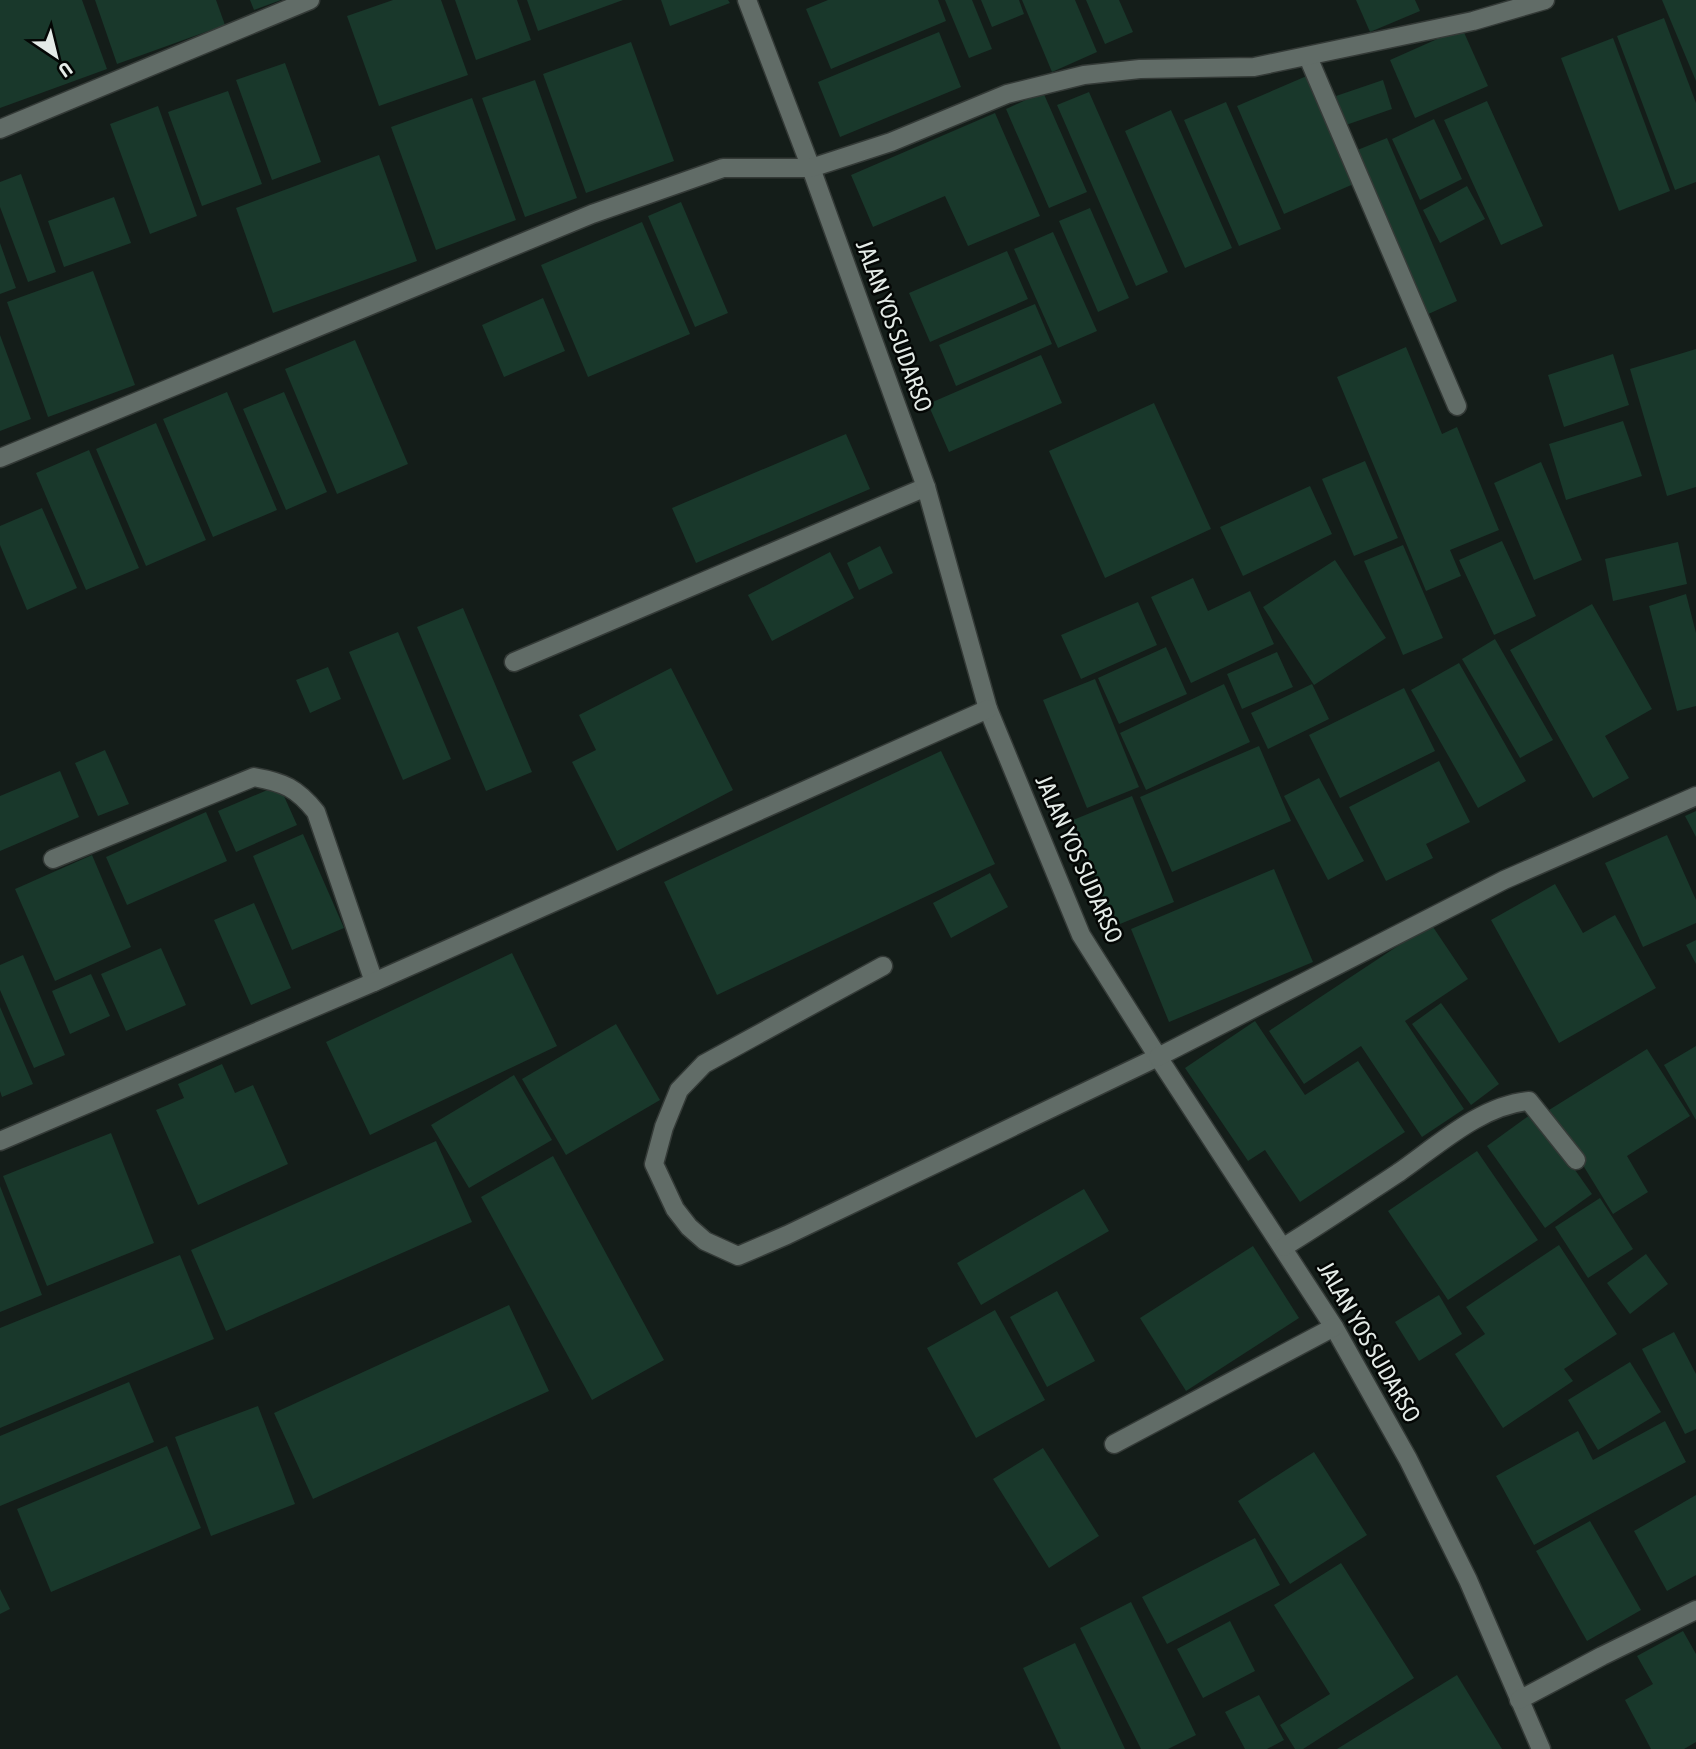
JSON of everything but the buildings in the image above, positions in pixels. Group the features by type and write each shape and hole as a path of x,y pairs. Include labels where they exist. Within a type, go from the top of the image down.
{"street":[{"path":"0,129 310,0"},
{"name":"JALAN YOS SUDARSO","path":"747,0 811,168 926,487 988,709 1081,935 1334,1327 1408,1459 1468,1580 1541,1749"},
{"path":"0,458 592,214 723,168 811,168 891,142 1007,94 1084,75 1140,69 1254,67 1472,20 1545,0"},
{"path":"1308,57 1457,406"},
{"path":"514,662 926,487"},
{"path":"0,1141 374,982 988,709"},
{"path":"53,859 254,777 275,780 302,795 316,812 374,982"},
{"path":"883,966 705,1064 679,1090 664,1127 654,1164 675,1209 705,1241 738,1256 787,1235 1158,1057 1504,880 1696,796"},
{"path":"1284,1247 1332,1218 1479,1117 1512,1102 1529,1101 1576,1160"},
{"path":"1114,1444 1334,1327"},
{"path":"1519,1700 1696,1610"}]}
